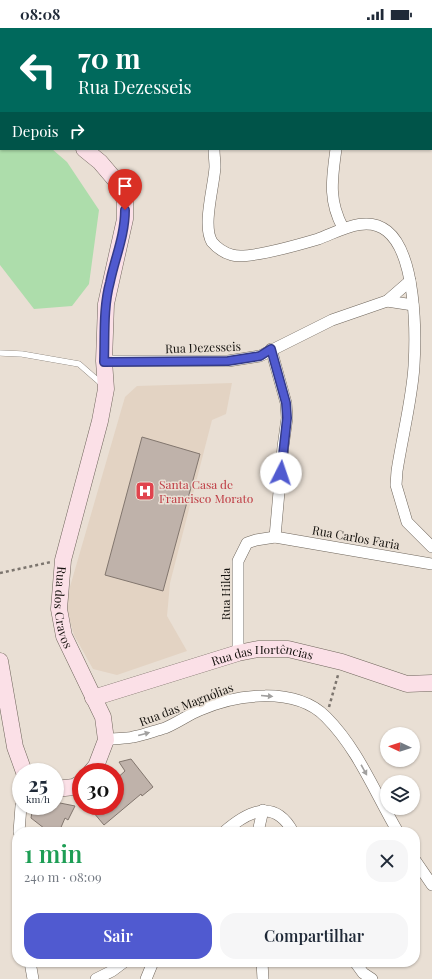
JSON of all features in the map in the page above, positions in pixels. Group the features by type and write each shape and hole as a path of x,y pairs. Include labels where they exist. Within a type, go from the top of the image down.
{"main road":[{"name":"Rua dos Cravos","path":"85,150 100,162 117,182 125,201 123,226 106,304 104,362 106,389 100,422 78,510 63,560 59,609 64,636 103,717 106,740 97,763"},
{"name":"Rua das Hortências","path":"93,698 238,653 258,649 288,649 342,662 407,684 432,683"},
{"path":"0,661 15,747 21,763"}],"street":[{"path":"214,150 215,166 208,225 212,241 219,249 233,256 250,256 318,239 343,228 360,225 376,226 386,230 395,239 402,252 410,281 413,305 414,367 396,484 407,522 432,547"},
{"path":"336,150 331,187 333,206 343,228"},
{"name":"Rua Dezesseis","path":"104,362 228,361 260,356 271,349 332,320 387,301 410,281"},
{"name":"Rua Dezesseis","path":"387,301 413,305"},
{"path":"271,349 286,403 287,418 275,537"},
{"name":"Rua Carlos Faria","path":"275,537 432,564"},
{"name":"Rua Hilda","path":"238,653 238,561 247,543 275,537"},
{"name":"Rua das Magnólias","path":"106,740 132,738 149,733 167,727 201,710 242,696 258,695 301,701 316,708 326,717 356,756 395,827"},
{"path":"259,827 263,810"},
{"path":"229,827 236,821 252,812 263,810 281,817 289,827"},
{"path":"19,827 20,815"},
{"path":"420,867 432,885"},
{"path":"31,967 33,979"},
{"path":"96,979 112,972 118,967"},
{"path":"146,979 151,967"},
{"path":"262,967 263,979"},
{"path":"359,967 363,973 372,979"}],"lane":[{"path":"0,353 22,354 79,364 106,389"}],"path":[{"path":"0,573 63,560"},
{"path":"326,717 342,662"}],"shaded area":[{"name":"Santa Casa de Francisco Morato","path":"232,383 226,414 212,420 170,583 167,616 187,651 117,675 93,669 74,635 65,604 125,397 137,386"}],"green space":[{"path":"0,150 53,150 67,162 99,210 89,284 72,306 34,309 0,265"}],"building":[{"path":"142,437 200,454 163,591 105,575"},
{"path":"131,759 153,787 142,796 141,794 124,808 125,771 124,763 119,762"},
{"path":"64,804 72,805 72,812 68,820 65,818 61,827 43,827 31,818 32,815 64,815"},
{"path":"96,815 116,815 104,825"}],"place":[{"name":"Santa Casa de Francisco Morato","path":"145,491"}],"route":[{"path":"125,210 125,219 119,249 106,304 104,362 228,361 260,356 271,349 286,403 287,418 281,473"}]}
